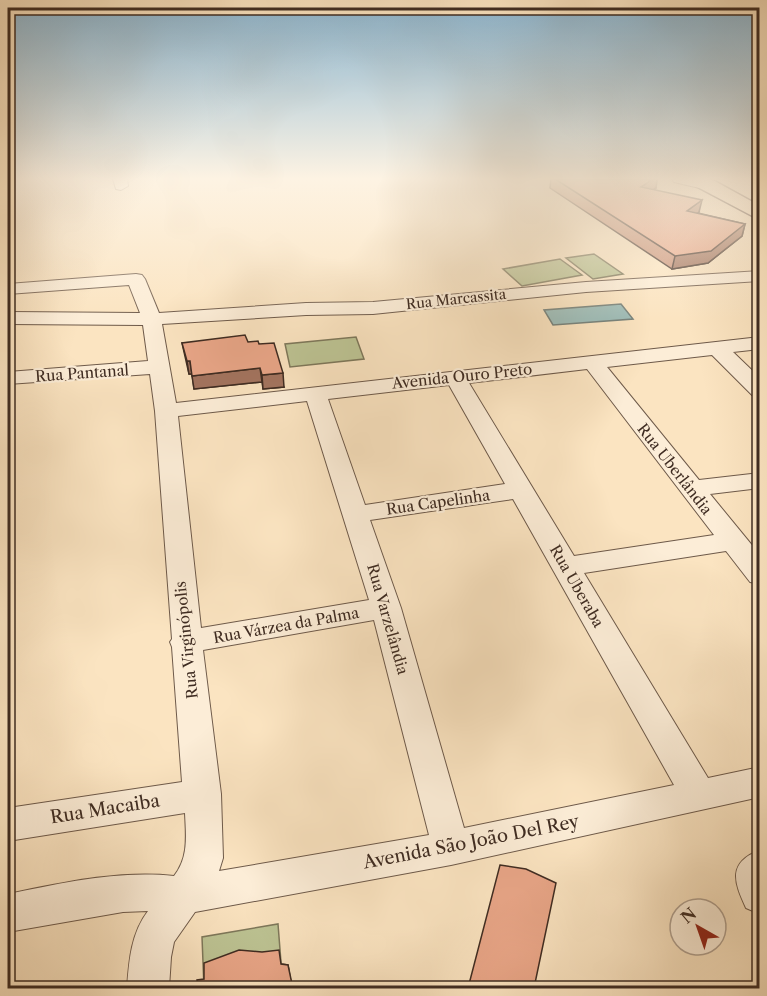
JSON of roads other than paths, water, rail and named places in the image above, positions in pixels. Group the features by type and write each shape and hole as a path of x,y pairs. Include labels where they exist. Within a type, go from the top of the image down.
{"street":[{"name":"Rua Marcassita","path":"8,318 152,319 296,310 373,308 564,289 759,276"},
{"name":"Rua Virginópolis","path":"8,289 136,279 152,319 165,411 185,642 203,794 205,836 204,858 197,877 156,933 150,957 148,988"},
{"name":"Avenida Ouro Preto","path":"165,411 759,343"},
{"path":"717,348 759,390"},
{"name":"Rua Uberlândia","path":"591,361 759,575"},
{"name":"Rua Pantanal","path":"8,378 157,367"},
{"name":"Rua Uberaba","path":"455,377 699,795"},
{"name":"Rua Varzelândia","path":"315,393 386,608 451,848"},
{"path":"691,489 759,480"},
{"name":"Rua Capelinha","path":"356,514 520,490"},
{"path":"566,567 732,541"},
{"name":"Rua Várzea da Palma","path":"185,642 386,608"},
{"name":"Avenida São João Del Rey","path":"8,913 123,893 150,892 182,896 451,848 759,782"},
{"name":"Rua Macaiba","path":"8,825 203,794"},
{"path":"759,868 755,872 759,894"}],"water":[{"path":"621,304 633,319 553,325 544,310"}]}
